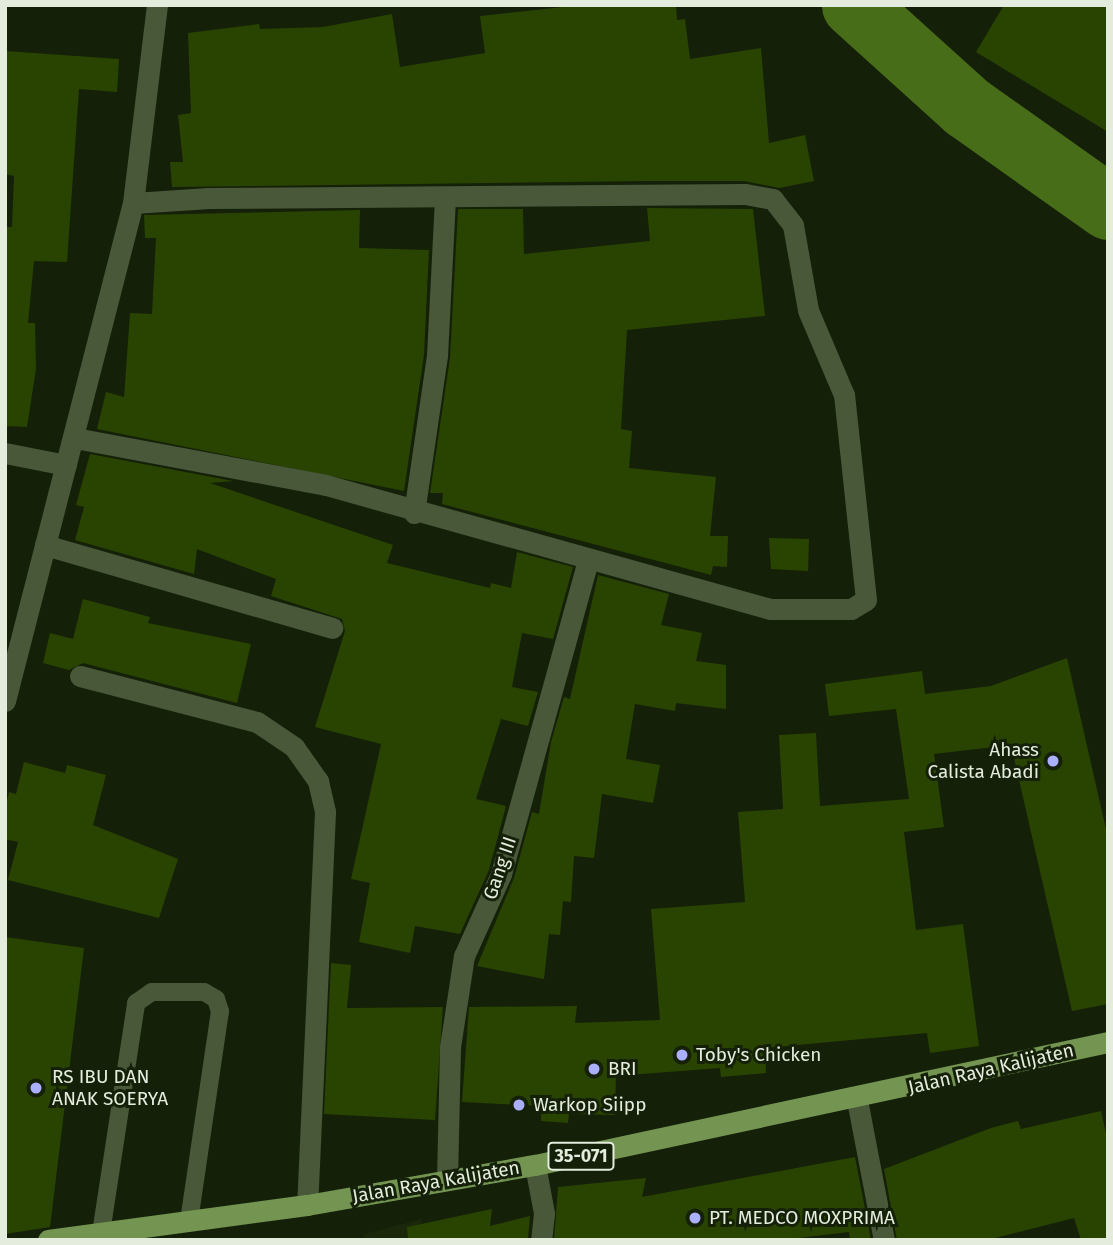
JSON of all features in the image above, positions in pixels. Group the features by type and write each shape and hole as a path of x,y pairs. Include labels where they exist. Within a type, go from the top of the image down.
{"main road":[{"name":"Jalan Raya Kalijaten","path":"48,1240 101,1233 161,1233 189,1222 307,1205 535,1165 857,1100 1108,1042"}],"street":[{"path":"5,701 75,438 133,204 157,5"},
{"path":"75,438 314,482 588,561 782,611 851,609 866,600 844,395 808,310 793,225 774,199 752,194 209,198 133,204"},
{"path":"414,513 437,356 445,197"},
{"path":"5,453 66,465"},
{"path":"45,545 332,628"},
{"name":"Gang III","path":"447,1180 450,1047 464,956 501,874 588,561"},
{"path":"80,676 257,722 294,747 318,781 326,812 307,1205"},
{"path":"857,1100 884,1240"},
{"path":"535,1165 544,1213 541,1240"}],"lane":[{"path":"101,1233 136,1003 152,992 204,992 216,999 220,1011 189,1222"}],"shaded area":[{"path":"422,1219 421,1240 363,1240 364,1234"}],"building":[{"path":"581,5 676,5 677,20 685,19 690,59 761,48 769,143 805,135 814,181 779,188 744,181 172,187 170,162 183,162 178,115 191,113 188,33 259,24 260,29 323,27 392,14 400,67 485,53 480,16"},
{"path":"1004,5 1108,5 1108,132 976,52"},
{"path":"5,51 119,59 117,92 79,89 67,262 34,261 28,323 35,323 36,369 27,427 5,426 5,227 12,227 14,176 5,174"},
{"path":"647,208 753,209 765,316 627,330 621,429 632,431 629,468 716,477 710,536 728,536 727,567 713,566 711,575 442,504 443,493 430,493 450,358 458,209 523,209 524,254 650,241"},
{"path":"360,210 359,248 429,250 424,355 404,491 97,429 106,392 124,397 130,313 152,314 156,238 145,238 144,215"},
{"path":"90,454 233,481 210,483 393,545 387,563 490,588 491,583 511,588 517,552 573,567 553,639 522,633 512,687 538,692 528,726 501,719 476,799 506,806 489,870 460,934 415,926 410,953 359,942 370,883 351,879 381,744 315,727 345,631 342,619 271,596 276,579 197,549 194,574 75,540 84,507 76,505"},
{"path":"769,538 809,539 808,571 771,569"},
{"path":"598,575 669,594 661,625 702,633 696,661 726,665 726,709 676,703 675,711 635,704 626,759 660,765 653,803 602,794 594,858 574,856 571,902 563,901 560,935 549,934 544,979 477,966 514,878 532,812 539,814 551,742 564,697 570,699"},
{"path":"83,599 150,617 148,623 251,644 237,703 83,663 69,670 43,663 50,633 73,639"},
{"path":"1067,658 1108,838 1108,1004 1072,1011 1011,745 934,754 944,827 904,832 916,930 963,924 979,1046 930,1053 927,1033 765,1048 766,1073 721,1077 720,1068 616,1076 615,1115 569,1114 568,1123 541,1121 541,1106 462,1102 469,1007 577,1006 575,1023 660,1020 651,909 745,902 738,812 783,809 779,735 816,733 820,806 909,799 896,709 829,716 825,684 922,671 925,694 991,686"},
{"path":"24,762 65,773 67,765 106,775 93,825 178,859 159,918 8,880 18,842 5,839 5,809 9,792 16,794"},
{"name":"RS IBU DAN ANAK SOERYA","path":"5,937 84,948 50,1227 5,1234"},
{"path":"331,963 351,965 347,1008 443,1007 435,1120 324,1114"},
{"path":"1101,1111 1108,1143 1108,1240 1081,1240 1074,1218 987,1240 897,1240 884,1169 991,1128 1018,1121 1021,1129"},
{"path":"855,1157 871,1240 850,1240 849,1232 781,1240 554,1240 558,1187 646,1178 642,1197"},
{"path":"492,1209 490,1226 530,1216 528,1240 408,1240 407,1227"}],"waterway":[{"path":"854,5 967,107 1108,207"}],"place":[{"name":"Ahass Calista Abadi","path":"1053,761"},
{"name":"Toby's Chicken","path":"682,1055"},
{"name":"BRI","path":"594,1069"},
{"name":"RS IBU DAN ANAK SOERYA","path":"36,1088"},
{"name":"Warkop Siipp","path":"519,1105"},
{"name":"PT. MEDCO MOXPRIMA","path":"695,1218"}]}
